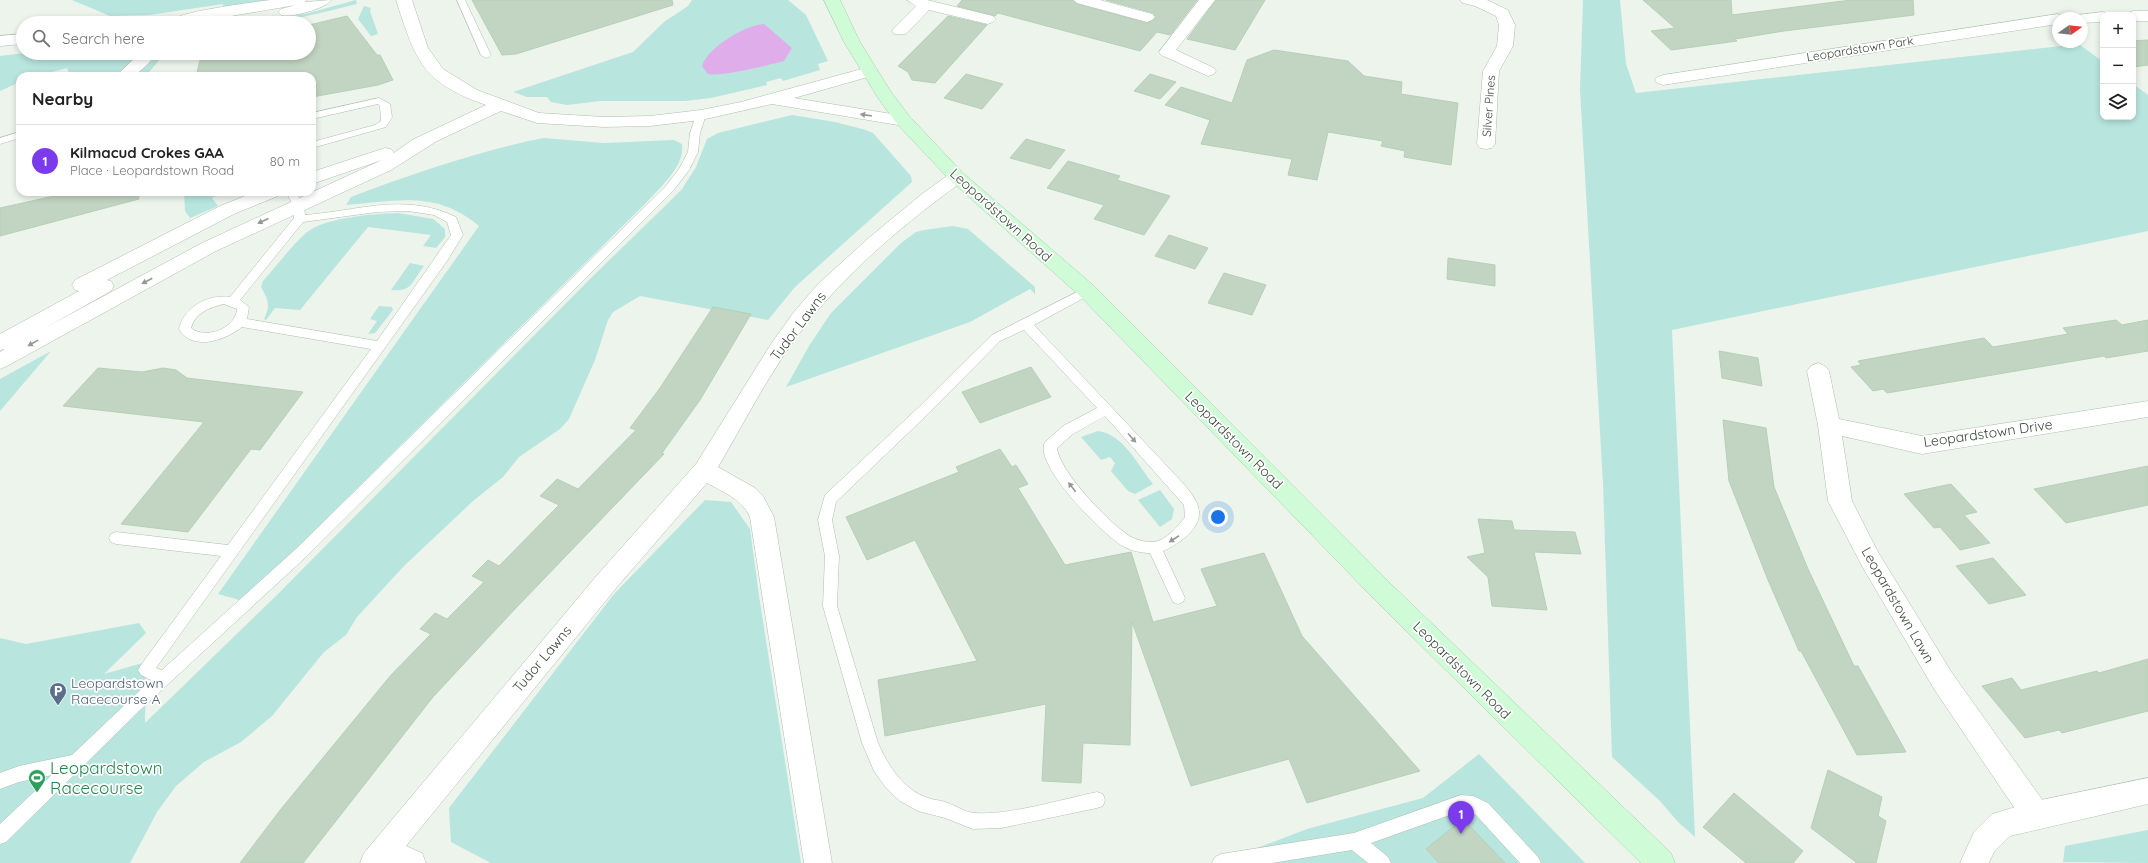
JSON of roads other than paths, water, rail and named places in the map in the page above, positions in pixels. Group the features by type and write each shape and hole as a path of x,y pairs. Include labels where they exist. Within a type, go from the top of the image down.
{"main road":[{"path":"816,0 835,7"},
{"name":"Leopardstown Road","path":"835,7 869,72 904,121 957,177 1087,291 1397,605 1660,863"}],"street":[{"path":"198,16 300,0"},
{"path":"257,16 288,11 323,0"},
{"path":"404,0 420,48 428,62 449,81 471,94 537,118 650,121 701,115 743,107 768,98 869,72"},
{"path":"1082,0 1148,17"},
{"path":"1207,0 1168,52 1208,71"},
{"name":"Silver Pines","path":"1468,0 1479,2 1503,13 1507,25 1505,46 1491,71 1486,144"},
{"path":"900,31 921,2 988,19"},
{"path":"2136,16 2148,16"},
{"path":"2088,18 2100,17"},
{"name":"Leopardstown Park","path":"1663,80 2052,20"},
{"path":"0,41 16,40"},
{"path":"128,72 141,60"},
{"path":"768,98 904,121"},
{"path":"316,187 382,162 414,145 499,105"},
{"path":"316,193 386,166 431,138"},
{"path":"316,177 385,153 414,145"},
{"name":"Tudor Lawns","path":"412,863 379,857 608,580 704,470 778,349 816,300 878,240 928,198 957,177"},
{"path":"0,330 221,213 262,196"},
{"path":"0,343 222,224 309,196"},
{"path":"0,361 209,247 274,216 296,201"},
{"name":"Leopardstown Lawn","path":"1818,371 1829,425 1840,501 1870,558 1943,681 2036,815"},
{"name":"Leopardstown Drive","path":"1829,425 1922,444 2148,409"},
{"path":"704,470 747,495 755,503 762,517 818,863"},
{"path":"1974,863 1984,842 2002,824 2036,815 2148,791"}],"lane":[{"path":"461,0 486,55"},
{"path":"316,115 374,101 385,104 388,116 385,123 379,127 316,144"},
{"path":"0,836 164,679 302,552 669,189 684,170 693,152 695,133 701,115"},
{"path":"0,141 16,136"},
{"path":"164,679 146,670 443,258 456,235 452,220 433,210 400,206 361,210 330,217 296,201 233,301"},
{"path":"1087,291 1026,324 996,338 913,421 830,499 825,520 832,556 830,606 870,744 880,766 892,782 906,795 924,805 945,810 973,821 1001,820 1097,800"},
{"path":"233,301 243,306 244,311 239,322 222,333 202,338 194,337 184,329 189,317 196,311 214,302 233,301"},
{"path":"239,322 380,346"},
{"path":"1026,324 1043,344 1106,409 1164,472 1191,507 1192,519 1180,535 1155,549 1134,547 1108,527 1093,513 1054,464 1050,454 1050,446 1058,437 1106,409"},
{"path":"116,538 232,551"},
{"path":"1155,549 1178,598"},
{"path":"0,781 19,774 76,762"},
{"path":"1221,863 1354,841 1461,803 1473,804 1482,809 1532,863"},
{"path":"1354,841 1382,863"}],"place":[{"name":"Leopardstown Racecourse A","path":"58,706"},
{"name":"Leopardstown Racecourse","path":"37,793"},
{"name":"Kilmacud Crokes GAA","path":"1461,834"}]}
